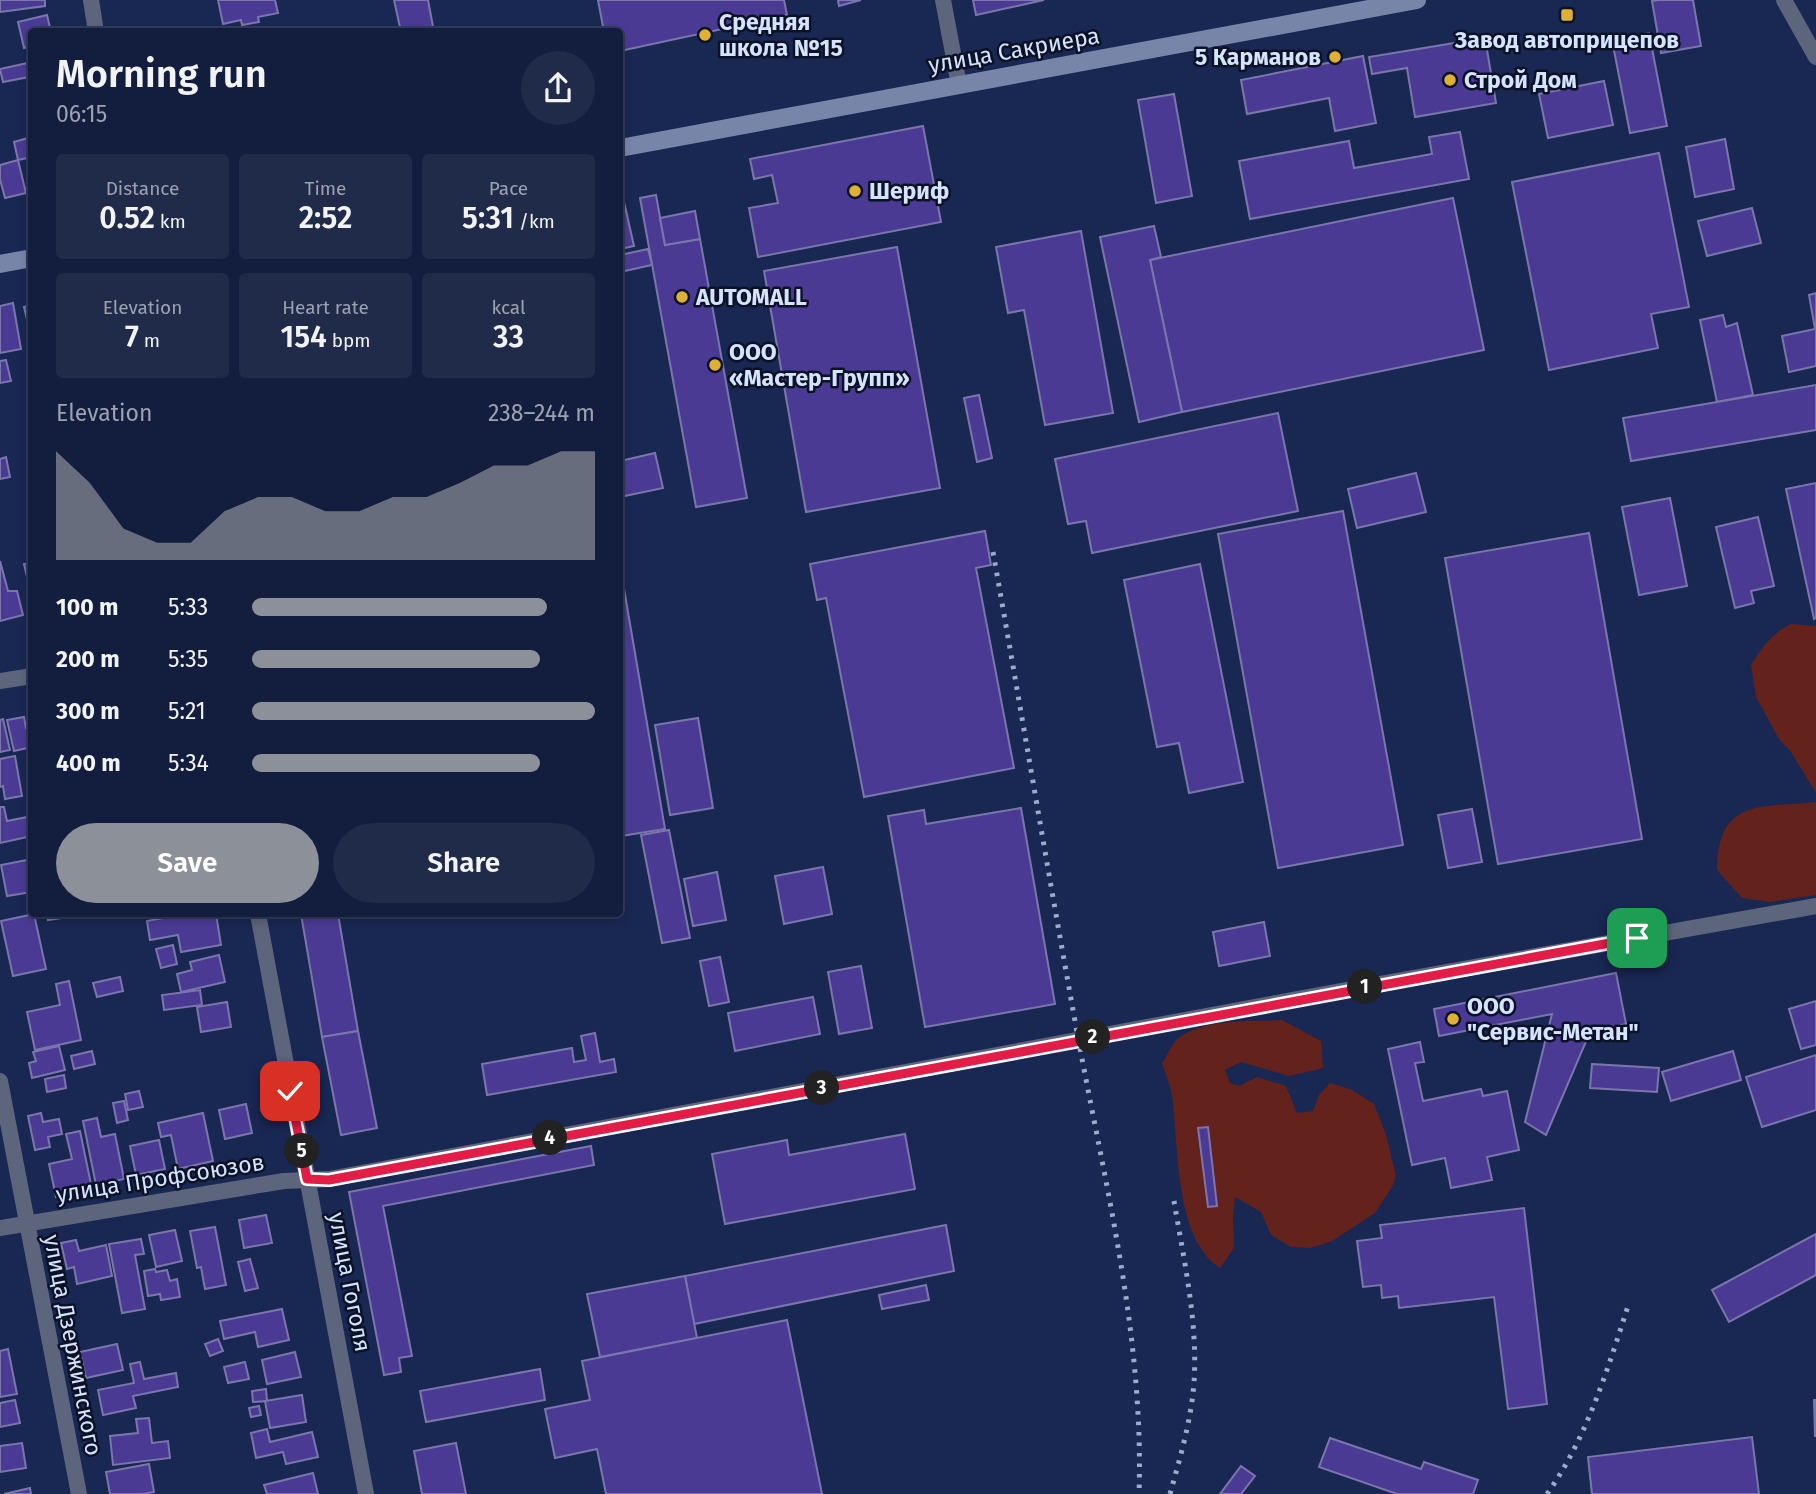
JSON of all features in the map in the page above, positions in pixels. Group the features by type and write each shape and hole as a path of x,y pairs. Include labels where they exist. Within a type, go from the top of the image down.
{"street":[{"path":"91,0 95,28"},
{"path":"943,0 959,85"},
{"name":"улица Сакриера","path":"623,148 959,85 1349,6 1417,0"},
{"path":"1784,0 1816,57"},
{"path":"0,264 28,259"},
{"path":"0,681 28,677"},
{"name":"улица Профсоюзов","path":"0,1228 284,1181 329,1180 1368,986 1816,906"},
{"name":"улица Гоголя","path":"259,917 366,1494"},
{"name":"улица Дзержинского","path":"0,1081 25,1224 79,1494"}],"shaded area":[{"path":"1791,624 1816,626 1816,793 1791,752 1779,739 1756,697 1751,665 1773,636"},
{"path":"1816,802 1816,895 1770,902 1742,898 1717,870 1719,846 1725,829 1735,818 1747,811 1761,807"},
{"path":"1282,1020 1321,1041 1323,1068 1289,1076 1241,1062 1225,1070 1230,1083 1239,1086 1257,1077 1286,1086 1297,1113 1313,1111 1319,1095 1330,1083 1352,1090 1374,1104 1386,1135 1396,1176 1375,1213 1332,1241 1311,1248 1291,1247 1271,1235 1261,1212 1235,1197 1234,1248 1220,1268 1205,1254 1194,1236 1186,1214 1178,1164 1172,1095 1162,1064 1175,1042 1191,1031 1229,1022"}],"building":[{"path":"0,0 45,0 45,6 0,12"},
{"path":"218,0 275,0 278,13 258,17 259,22 242,25 241,20 223,24"},
{"path":"394,0 428,0 433,28 400,28"},
{"path":"598,0 784,0 787,15 623,50 623,28 603,28"},
{"path":"838,0 861,0 839,6"},
{"path":"973,0 1044,0 976,15"},
{"path":"1693,0 1701,46 1661,53 1652,1"},
{"path":"47,15 50,28 28,28 28,47 24,48 18,22"},
{"path":"1649,33 1667,126 1630,133 1612,40"},
{"path":"1485,38 1496,103 1415,117 1407,68 1372,74 1369,57"},
{"path":"1363,56 1376,123 1335,131 1329,98 1247,114 1241,80"},
{"path":"28,63 28,77 3,82 0,69"},
{"path":"1604,81 1613,125 1548,138 1539,94"},
{"path":"1174,94 1192,196 1156,203 1138,100"},
{"name":"Шериф","path":"923,126 941,222 758,257 749,208 778,203 772,175 754,179 750,159"},
{"path":"1460,132 1469,179 1250,219 1239,161 1349,141 1354,168 1432,154 1429,137"},
{"path":"28,138 28,158 18,160 14,142"},
{"path":"1725,139 1734,189 1695,197 1686,147"},
{"path":"1659,153 1689,307 1651,314 1658,348 1549,370 1512,182"},
{"path":"18,160 26,193 5,198 0,165"},
{"path":"656,195 665,245 700,239 747,498 696,507 640,198"},
{"path":"623,197 634,246 623,248"},
{"path":"1453,198 1484,350 1182,412 1150,260"},
{"path":"1752,208 1761,243 1707,256 1698,221"},
{"path":"695,211 700,239 665,245 660,218"},
{"path":"1154,226 1161,257 1150,260 1182,412 1139,422 1100,237"},
{"path":"1081,231 1113,413 1045,425 1024,310 1008,313 996,247"},
{"path":"897,247 940,488 806,512 764,271"},
{"path":"648,249 652,265 623,271 623,254"},
{"path":"1816,293 1816,366 1789,372 1782,336 1815,329 1809,295"},
{"path":"13,303 21,349 0,353 0,306"},
{"path":"28,306 28,324 24,307"},
{"path":"1723,315 1726,327 1737,323 1753,395 1717,402 1700,320"},
{"path":"6,360 11,381 0,383 0,361"},
{"path":"1816,385 1816,430 1631,461 1623,418"},
{"path":"979,395 992,458 977,462 964,398"},
{"path":"1278,413 1298,511 1092,553 1086,521 1068,524 1055,459"},
{"path":"655,453 663,488 623,496 623,460"},
{"path":"6,457 10,477 0,479 0,459"},
{"path":"1416,473 1426,512 1357,528 1348,489"},
{"path":"1816,483 1816,618 1814,619 1786,489"},
{"path":"1670,498 1687,586 1639,595 1622,507"},
{"path":"1343,511 1403,845 1278,868 1218,534"},
{"path":"1758,517 1774,586 1751,591 1754,603 1735,608 1716,527"},
{"path":"985,531 991,565 976,568 1014,768 864,797 826,598 817,600 810,564"},
{"path":"1589,533 1642,839 1498,864 1445,558"},
{"path":"0,561 8,591 17,591 23,615 0,621"},
{"path":"24,564 28,564 28,581"},
{"path":"1200,564 1243,782 1189,793 1179,743 1157,747 1124,580"},
{"path":"623,583 665,829 623,836"},
{"path":"24,717 28,728 28,748 14,751 7,720"},
{"path":"698,718 713,808 670,815 655,725"},
{"path":"3,719 10,750 0,752 0,720"},
{"path":"15,756 22,796 5,799 3,786 0,787 0,759"},
{"path":"0,807 4,807 7,821 28,817 28,837 0,843"},
{"path":"1021,808 1055,1004 925,1027 888,816 924,810 926,824"},
{"path":"1472,809 1482,862 1448,868 1438,815"},
{"path":"669,830 690,938 662,943 641,835"},
{"path":"28,860 28,893 7,896 1,865"},
{"path":"823,867 832,914 784,924 775,876"},
{"path":"717,872 726,920 693,926 684,879"},
{"path":"28,915 35,917 46,969 13,976 1,921"},
{"path":"169,917 216,917 221,945 181,952 178,935 150,940 147,921"},
{"path":"302,917 339,917 358,1031 322,1037"},
{"path":"1264,922 1270,956 1219,966 1213,932"},
{"path":"173,945 177,964 161,968 156,949"},
{"path":"219,955 225,982 181,992 177,974 192,970 190,962"},
{"path":"720,957 729,1002 709,1006 700,961"},
{"path":"861,966 872,1028 839,1034 828,972"},
{"path":"1616,973 1626,1024 1590,1032 1546,1135 1525,1122 1552,1014 1439,1036 1434,1009"},
{"path":"120,977 123,991 97,997 93,983"},
{"path":"69,981 81,1040 35,1050 27,1012 60,1005 56,984"},
{"path":"200,990 202,1005 164,1010 162,995"},
{"path":"813,997 820,1034 735,1051 728,1013"},
{"path":"1816,1001 1816,1045 1801,1049 1789,1009"},
{"path":"227,1002 231,1027 201,1032 197,1007"},
{"path":"358,1031 377,1128 341,1135 322,1037"},
{"path":"595,1033 600,1062 614,1059 616,1072 487,1095 482,1064 572,1048 574,1062 586,1060 581,1036"},
{"path":"1420,1042 1424,1062 1415,1063 1423,1101 1481,1089 1483,1096 1507,1091 1519,1150 1487,1157 1492,1180 1451,1188 1445,1158 1412,1165 1388,1049"},
{"path":"59,1046 65,1070 32,1078 29,1063 36,1061 33,1052"},
{"path":"92,1051 95,1064 74,1069 71,1056"},
{"path":"1733,1051 1741,1080 1671,1101 1662,1072"},
{"path":"1816,1055 1816,1110 1762,1127 1746,1077"},
{"path":"1592,1064 1659,1068 1657,1092 1590,1088"},
{"path":"64,1075 66,1088 47,1092 45,1079"},
{"path":"139,1091 143,1107 128,1110 125,1094"},
{"path":"124,1101 128,1120 117,1123 113,1103"},
{"path":"246,1104 252,1133 225,1139 219,1110"},
{"path":"41,1113 43,1122 59,1119 62,1134 48,1137 50,1147 35,1150 28,1116"},
{"path":"203,1113 213,1161 178,1169 171,1135 161,1137 158,1123"},
{"path":"97,1118 101,1137 115,1134 124,1179 96,1185 83,1121"},
{"path":"1208,1127 1217,1206 1208,1207 1198,1128"},
{"path":"80,1131 92,1189 56,1197 49,1164 72,1159 66,1134"},
{"path":"905,1134 915,1189 725,1224 712,1154 787,1140 789,1155"},
{"path":"159,1140 165,1169 136,1175 130,1146"},
{"path":"591,1146 594,1165 383,1206 412,1356 399,1358 401,1372 384,1375 349,1192"},
{"path":"1524,1208 1547,1404 1508,1409 1494,1297 1399,1308 1398,1296 1382,1298 1381,1285 1363,1287 1357,1241 1382,1238 1380,1225"},
{"path":"266,1215 272,1243 244,1248 239,1220"},
{"path":"946,1225 954,1271 694,1324 685,1276"},
{"path":"215,1227 226,1285 205,1289 201,1267 197,1268 190,1231"},
{"path":"175,1230 182,1261 156,1267 149,1235"},
{"path":"1816,1234 1816,1275 1729,1322 1712,1290"},
{"path":"141,1239 144,1254 135,1255 145,1309 122,1313 109,1244"},
{"path":"76,1240 79,1251 106,1245 112,1276 77,1284 74,1267 67,1269 61,1243"},
{"path":"250,1259 258,1288 245,1291 238,1262"},
{"path":"155,1269 156,1272 167,1270 170,1281 177,1279 180,1297 161,1300 160,1294 148,1296 144,1271"},
{"path":"685,1276 697,1338 600,1357 587,1294"},
{"path":"926,1285 929,1300 882,1309 879,1295"},
{"path":"282,1309 289,1340 258,1347 255,1332 224,1339 220,1321"},
{"path":"787,1320 822,1494 606,1494 597,1449 555,1458 545,1409 590,1400 582,1361"},
{"path":"218,1339 223,1351 210,1356 205,1344"},
{"path":"117,1344 123,1370 86,1378 80,1352"},
{"path":"8,1349 17,1394 0,1397 0,1351"},
{"path":"295,1352 301,1377 267,1384 262,1360"},
{"path":"140,1362 144,1379 176,1373 178,1387 133,1396 136,1408 103,1415 98,1390 134,1383 130,1364"},
{"path":"245,1362 249,1379 228,1383 224,1367"},
{"path":"540,1369 545,1400 426,1422 420,1391"},
{"path":"266,1389 267,1401 253,1402 252,1391"},
{"path":"302,1395 306,1422 270,1428 265,1401"},
{"path":"15,1400 20,1423 0,1427 0,1403"},
{"path":"1816,1400 1816,1436 1815,1436"},
{"path":"259,1406 261,1415 251,1417 249,1408"},
{"path":"149,1418 152,1443 168,1441 170,1458 113,1465 110,1436 138,1433 136,1419"},
{"path":"267,1429 270,1442 312,1432 318,1457 286,1464 283,1452 256,1458 251,1433"},
{"path":"1752,1437 1759,1494 1592,1494 1588,1457"},
{"path":"1330,1438 1421,1469 1424,1462 1478,1480 1473,1494 1397,1494 1319,1467"},
{"path":"22,1443 26,1468 0,1472 0,1446"},
{"path":"456,1443 466,1494 422,1494 414,1451"},
{"path":"149,1464 154,1492 110,1494 106,1472"},
{"path":"1241,1466 1255,1476 1241,1494 1220,1494"},
{"path":"313,1473 318,1494 267,1494 264,1485"},
{"path":"30,1488 31,1494 4,1494"}],"railway":[{"path":"993,552 1130,1323 1136,1380 1139,1494"},
{"path":"1170,1494 1185,1439 1195,1360 1189,1292 1174,1201"},
{"path":"1547,1494 1574,1450 1585,1426 1629,1303"}],"place":[{"name":"Завод автоприцепов","path":"1567,15"},
{"name":"Средняя школа №15","path":"705,35"},
{"name":"5 Карманов","path":"1335,57"},
{"name":"Строй Дом","path":"1450,80"},
{"name":"Шериф","path":"855,191"},
{"name":"AUTOMALL","path":"682,297"},
{"name":"ООО «Мастер-Групп»","path":"715,365"},
{"name":"ООО \"Сервис-Метан\"","path":"1453,1019"}],"route":[{"path":"290,1091 307,1179 329,1180 1637,938"}]}
